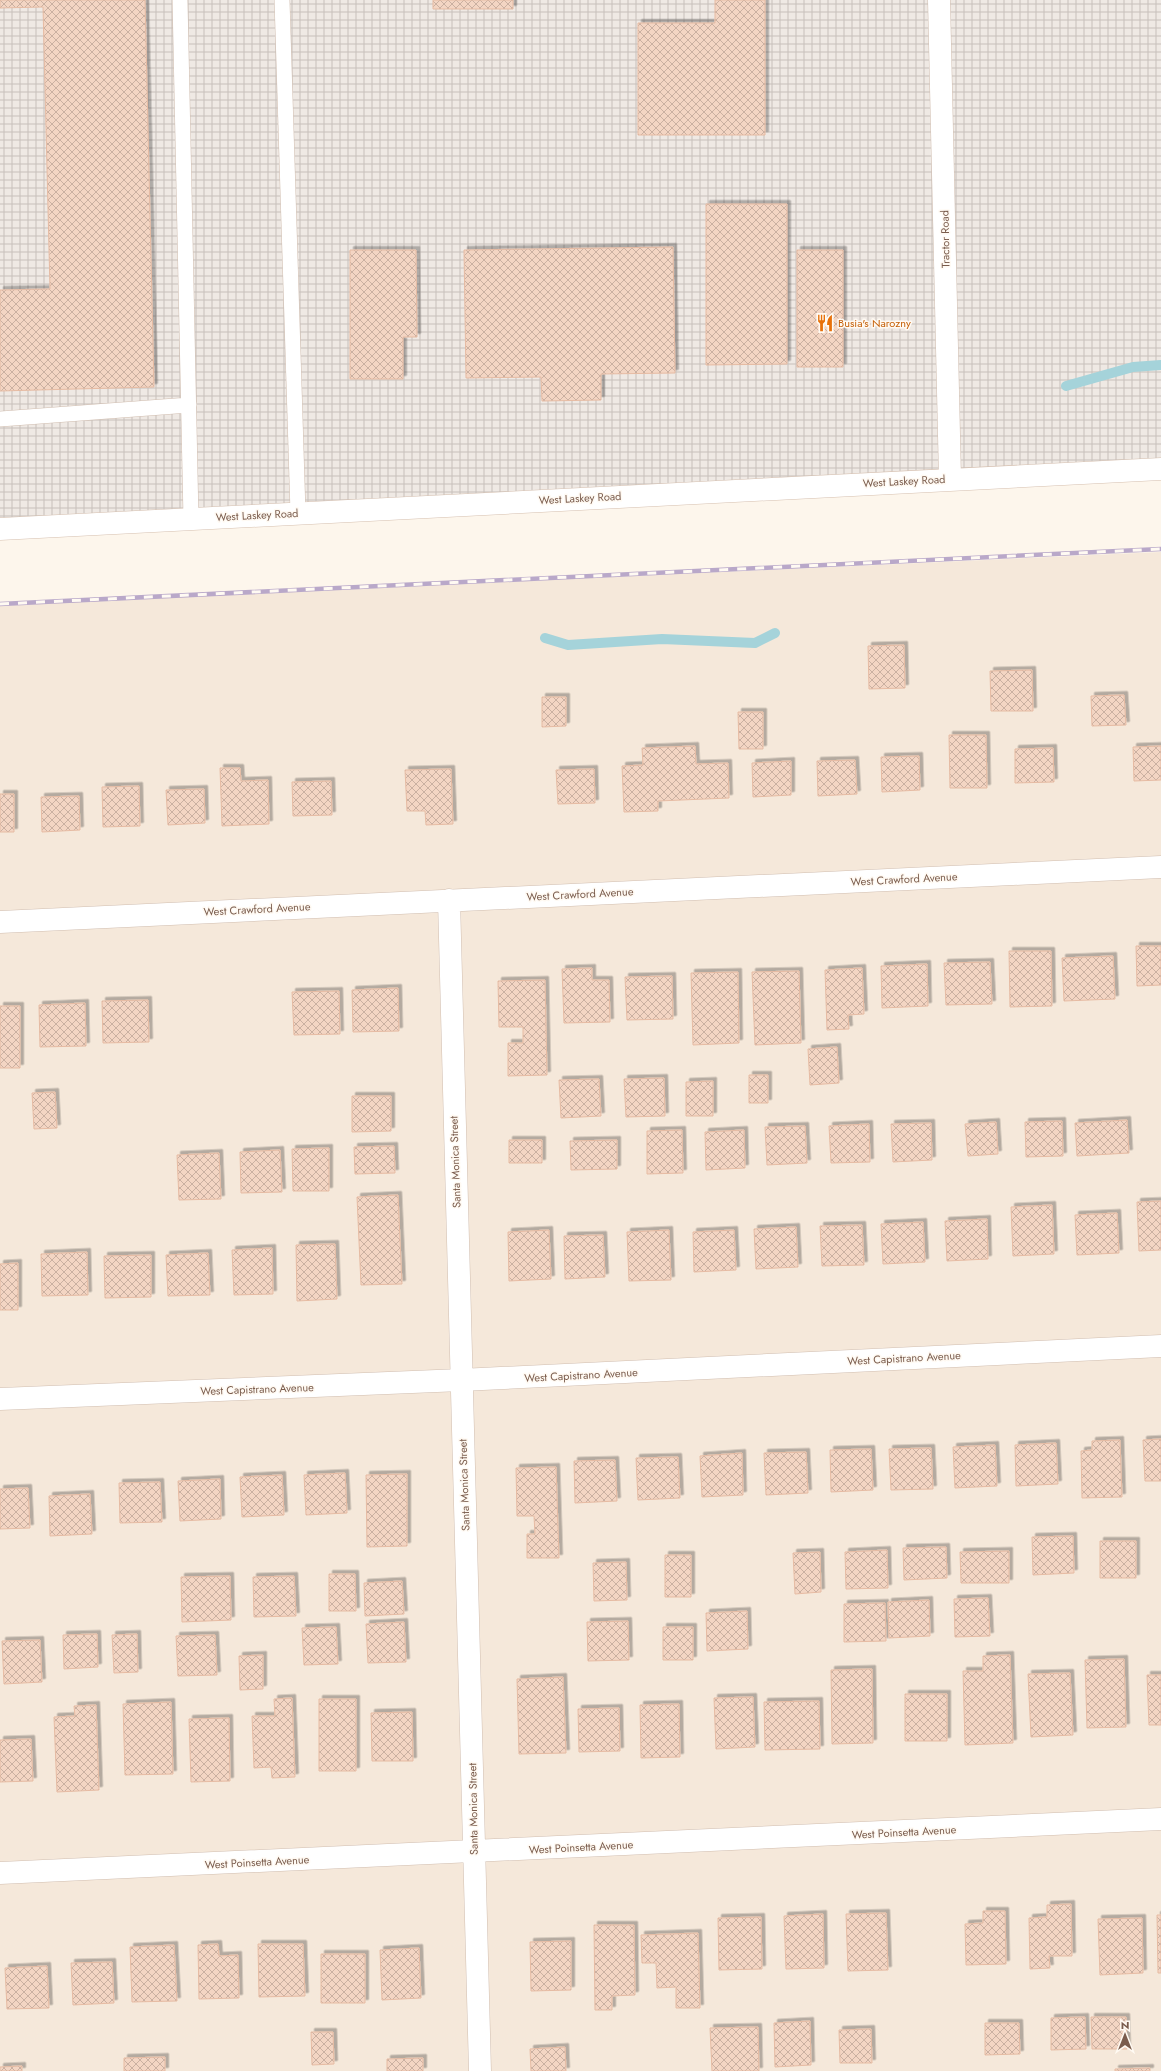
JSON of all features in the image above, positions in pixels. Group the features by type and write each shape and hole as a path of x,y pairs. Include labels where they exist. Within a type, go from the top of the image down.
{"street":[{"name":"Tractor Road","path":"939,0 950,478"},
{"name":"West Laskey Road","path":"0,529 950,478 1161,469"},
{"name":"West Crawford Avenue","path":"0,922 1161,867"},
{"name":"Santa Monica Street","path":"449,900 480,2071"},
{"name":"West Capistrano Avenue","path":"0,1399 461,1380 1161,1346"},
{"name":"West Poinsetta Avenue","path":"0,1873 1161,1819"}],"lane":[{"path":"180,0 191,519"},
{"path":"282,0 298,513"},
{"path":"0,419 189,405"}],"shaded area":[{"path":"0,0 1161,0 1161,468 0,529"},
{"path":"1161,552 1161,2071 0,2071 0,605"}],"building":[{"path":"0,0 145,0 154,387 0,391 0,290 50,289 43,7 0,8"},
{"path":"433,0 513,0 513,9 433,9"},
{"path":"715,0 765,0 765,135 638,135 638,23 715,23"},
{"path":"706,204 787,204 787,364 706,365"},
{"path":"673,247 675,373 601,374 601,400 542,401 541,377 466,378 464,250"},
{"path":"350,250 416,250 417,337 403,337 403,379 350,379"},
{"path":"797,250 843,250 843,367 797,367"},
{"path":"904,645 905,688 869,689 868,646"},
{"path":"1032,670 1033,711 991,711 990,671"},
{"path":"1124,695 1126,725 1092,726 1091,696"},
{"path":"542,697 566,697 566,726 542,727"},
{"path":"738,712 763,712 763,749 739,749"},
{"path":"949,735 986,735 987,788 950,788"},
{"path":"695,746 696,764 728,763 729,798 658,801 658,811 624,812 622,766 643,765 642,748"},
{"path":"1161,746 1161,780 1134,781 1133,747"},
{"path":"1053,748 1054,782 1015,783 1015,749"},
{"path":"919,756 920,790 882,792 881,757"},
{"path":"855,760 857,794 818,796 817,761"},
{"path":"791,761 791,795 753,797 752,763"},
{"path":"220,768 240,768 241,781 268,780 269,824 222,826"},
{"path":"451,769 453,824 426,825 425,811 407,811 405,770"},
{"path":"594,769 595,803 558,804 556,770"},
{"path":"331,781 332,815 293,816 292,782"},
{"path":"139,786 140,826 103,827 102,787"},
{"path":"204,789 205,823 168,825 166,790"},
{"path":"0,794 14,794 14,832 0,832"},
{"path":"79,796 80,830 42,832 41,797"},
{"path":"1136,946 1161,946 1161,985 1137,986"},
{"path":"1009,951 1051,951 1052,1006 1010,1007"},
{"path":"1113,956 1115,999 1064,1001 1062,958"},
{"path":"990,962 992,1004 946,1005 944,963"},
{"path":"927,964 928,1006 882,1008 881,966"},
{"path":"592,968 592,980 609,980 610,1022 564,1023 562,969"},
{"path":"862,968 864,1014 848,1015 849,1029 827,1030 825,970"},
{"path":"799,971 801,1043 755,1045 752,972"},
{"path":"738,972 739,1043 693,1045 691,973"},
{"path":"672,976 673,1019 627,1020 625,977"},
{"path":"545,980 547,1075 508,1076 508,1043 523,1043 523,1027 499,1027 498,981"},
{"path":"398,988 399,1031 353,1032 352,990"},
{"path":"339,991 340,1034 294,1035 292,992"},
{"path":"148,1000 149,1042 103,1043 102,1001"},
{"path":"85,1003 86,1046 40,1047 39,1005"},
{"path":"0,1006 20,1006 20,1068 0,1068"},
{"path":"837,1047 839,1083 810,1085 808,1049"},
{"path":"749,1075 768,1075 768,1103 749,1103"},
{"path":"664,1078 665,1116 626,1117 624,1079"},
{"path":"599,1079 601,1116 561,1118 559,1080"},
{"path":"713,1081 713,1116 686,1116 686,1082"},
{"path":"55,1092 57,1128 34,1129 32,1093"},
{"path":"352,1096 391,1096 391,1131 352,1132"},
{"path":"1127,1120 1129,1153 1077,1156 1075,1123"},
{"path":"1062,1121 1063,1156 1026,1157 1025,1122"},
{"path":"996,1122 998,1154 968,1156 965,1124"},
{"path":"931,1123 932,1160 893,1162 891,1124"},
{"path":"869,1124 870,1162 831,1163 829,1126"},
{"path":"805,1126 807,1163 767,1165 765,1127"},
{"path":"682,1130 683,1173 647,1174 647,1131"},
{"path":"744,1130 745,1168 706,1170 705,1132"},
{"path":"509,1140 542,1140 542,1163 509,1163"},
{"path":"617,1140 617,1169 571,1170 570,1141"},
{"path":"394,1146 395,1173 355,1174 354,1147"},
{"path":"329,1148 329,1191 293,1191 292,1149"},
{"path":"280,1150 282,1192 241,1193 240,1152"},
{"path":"219,1153 221,1199 179,1200 177,1155"},
{"path":"398,1195 402,1284 361,1285 357,1197"},
{"path":"1161,1201 1161,1250 1139,1251 1137,1202"},
{"path":"1052,1205 1054,1254 1013,1256 1011,1207"},
{"path":"1117,1213 1119,1253 1077,1255 1075,1215"},
{"path":"987,1219 988,1259 947,1261 945,1221"},
{"path":"923,1222 925,1262 883,1264 881,1224"},
{"path":"862,1225 864,1265 822,1266 820,1226"},
{"path":"796,1227 798,1267 756,1269 754,1229"},
{"path":"549,1230 551,1279 509,1281 508,1232"},
{"path":"669,1230 671,1280 629,1281 627,1232"},
{"path":"734,1230 736,1270 694,1272 693,1232"},
{"path":"603,1235 605,1277 565,1279 564,1236"},
{"path":"335,1244 337,1299 297,1301 296,1245"},
{"path":"272,1248 273,1294 234,1295 232,1250"},
{"path":"87,1252 88,1295 42,1296 41,1254"},
{"path":"208,1253 210,1295 168,1296 166,1255"},
{"path":"151,1255 151,1297 105,1298 104,1256"},
{"path":"18,1263 18,1310 0,1310 0,1264"},
{"path":"1161,1439 1161,1481 1145,1481 1143,1440"},
{"path":"1120,1440 1122,1497 1082,1498 1081,1451 1092,1450 1092,1441"},
{"path":"1056,1443 1058,1484 1016,1486 1015,1445"},
{"path":"995,1445 997,1486 955,1488 953,1447"},
{"path":"931,1448 933,1489 891,1490 889,1449"},
{"path":"871,1449 873,1490 831,1492 830,1450"},
{"path":"806,1452 808,1493 766,1495 764,1453"},
{"path":"742,1453 743,1495 702,1497 700,1456"},
{"path":"678,1457 680,1498 638,1500 636,1458"},
{"path":"615,1460 617,1501 575,1503 574,1461"},
{"path":"556,1467 559,1558 527,1558 527,1534 535,1534 534,1516 517,1516 516,1468"},
{"path":"345,1473 347,1513 306,1515 304,1475"},
{"path":"407,1474 407,1546 367,1547 366,1475"},
{"path":"282,1475 284,1515 242,1517 240,1477"},
{"path":"220,1479 221,1519 180,1521 178,1481"},
{"path":"160,1482 162,1522 120,1523 119,1483"},
{"path":"28,1488 30,1528 0,1529 0,1489"},
{"path":"90,1494 92,1534 50,1536 49,1496"},
{"path":"1073,1536 1074,1573 1033,1575 1032,1537"},
{"path":"1100,1541 1136,1541 1136,1578 1100,1578"},
{"path":"946,1547 947,1578 904,1580 903,1548"},
{"path":"887,1550 888,1588 846,1589 845,1552"},
{"path":"1009,1551 1009,1583 961,1583 960,1552"},
{"path":"820,1552 821,1592 795,1594 793,1553"},
{"path":"665,1555 691,1555 691,1597 665,1597"},
{"path":"626,1562 627,1600 594,1601 593,1563"},
{"path":"329,1574 355,1574 356,1611 329,1611"},
{"path":"230,1576 231,1620 182,1622 181,1577"},
{"path":"294,1576 296,1616 254,1617 253,1577"},
{"path":"402,1581 404,1614 365,1616 364,1583"},
{"path":"988,1598 990,1636 955,1637 954,1599"},
{"path":"929,1600 930,1636 889,1638 888,1602"},
{"path":"885,1603 886,1641 844,1642 844,1604"},
{"path":"747,1611 748,1649 707,1651 706,1613"},
{"path":"628,1621 629,1660 588,1661 587,1622"},
{"path":"404,1622 406,1662 368,1663 366,1624"},
{"path":"336,1627 338,1664 304,1665 302,1628"},
{"path":"663,1627 693,1627 693,1660 663,1660"},
{"path":"97,1634 98,1667 64,1669 63,1635"},
{"path":"137,1634 138,1672 114,1673 112,1635"},
{"path":"215,1635 217,1675 178,1676 176,1636"},
{"path":"40,1640 42,1682 4,1684 2,1641"},
{"path":"263,1655 263,1689 240,1690 239,1656"},
{"path":"1010,1655 1013,1743 965,1745 963,1671 983,1671 983,1656"},
{"path":"1124,1659 1126,1727 1087,1728 1085,1660"},
{"path":"872,1669 873,1743 832,1744 831,1670"},
{"path":"1070,1673 1073,1735 1031,1737 1028,1674"},
{"path":"1147,1675 1161,1675 1161,1725 1149,1725"},
{"path":"563,1677 566,1753 519,1754 517,1679"},
{"path":"905,1694 947,1694 947,1741 905,1741"},
{"path":"753,1697 755,1747 716,1749 714,1698"},
{"path":"292,1698 295,1777 272,1778 271,1767 254,1768 252,1716 275,1716 274,1699"},
{"path":"319,1699 356,1699 356,1771 319,1771"},
{"path":"819,1701 820,1749 765,1750 764,1702"},
{"path":"171,1702 173,1774 125,1775 123,1704"},
{"path":"679,1704 680,1757 641,1758 640,1705"},
{"path":"96,1705 99,1790 57,1792 54,1717 75,1716 74,1706"},
{"path":"619,1708 620,1751 579,1752 578,1709"},
{"path":"412,1712 413,1761 372,1761 371,1713"},
{"path":"229,1718 230,1781 191,1782 189,1719"},
{"path":"31,1739 33,1781 0,1782 0,1740"},
{"path":"1071,1904 1072,1956 1049,1956 1050,1968 1030,1969 1029,1918 1047,1917 1047,1905"},
{"path":"983,1911 1005,1911 1006,1964 966,1965 965,1924 983,1923"},
{"path":"886,1913 888,1970 848,1971 846,1914"},
{"path":"823,1914 824,1968 786,1969 784,1916"},
{"path":"1157,1915 1161,1915 1161,1973 1158,1973"},
{"path":"761,1917 762,1969 719,1970 718,1918"},
{"path":"1142,1918 1143,1973 1100,1975 1098,1919"},
{"path":"594,1925 634,1925 635,1995 612,1996 612,2010 595,2010"},
{"path":"698,1933 700,2008 676,2008 676,1987 657,1988 656,1963 642,1963 641,1935"},
{"path":"571,1941 571,1990 531,1991 530,1942"},
{"path":"218,1944 219,1956 238,1955 239,1998 199,1999 198,1945"},
{"path":"258,1944 303,1944 305,1996 259,1997"},
{"path":"174,1945 177,2001 132,2002 130,1947"},
{"path":"419,1948 421,1998 382,2000 380,1950"},
{"path":"321,1954 365,1954 365,2003 321,2003"},
{"path":"112,1962 114,2003 73,2005 71,1963"},
{"path":"47,1966 49,2008 7,2009 5,1968"},
{"path":"1085,2017 1086,2049 1051,2050 1051,2018"},
{"path":"1091,2017 1126,2017 1127,2049 1092,2049"},
{"path":"810,2021 811,2065 775,2067 774,2023"},
{"path":"985,2023 1019,2023 1020,2054 985,2055"},
{"path":"758,2027 759,2071 712,2071 710,2028"},
{"path":"871,2029 872,2063 840,2063 839,2030"},
{"path":"311,2032 333,2032 334,2064 312,2065"},
{"path":"565,2047 566,2071 531,2071 530,2049"},
{"path":"165,2057 165,2071 124,2071 124,2058"},
{"path":"423,2058 423,2071 387,2071 387,2059"},
{"path":"22,2066 22,2071 0,2071 0,2067"},
{"path":"1150,2068 1150,2071 1115,2071 1115,2069"}],"waterway":[{"path":"1066,386 1133,367 1161,365"},
{"path":"545,638 568,645 662,639 755,643 775,633"}],"railway":[{"path":"0,604 1161,549"}],"place":[{"name":"Busia's Narozny","path":"825,323"}]}
